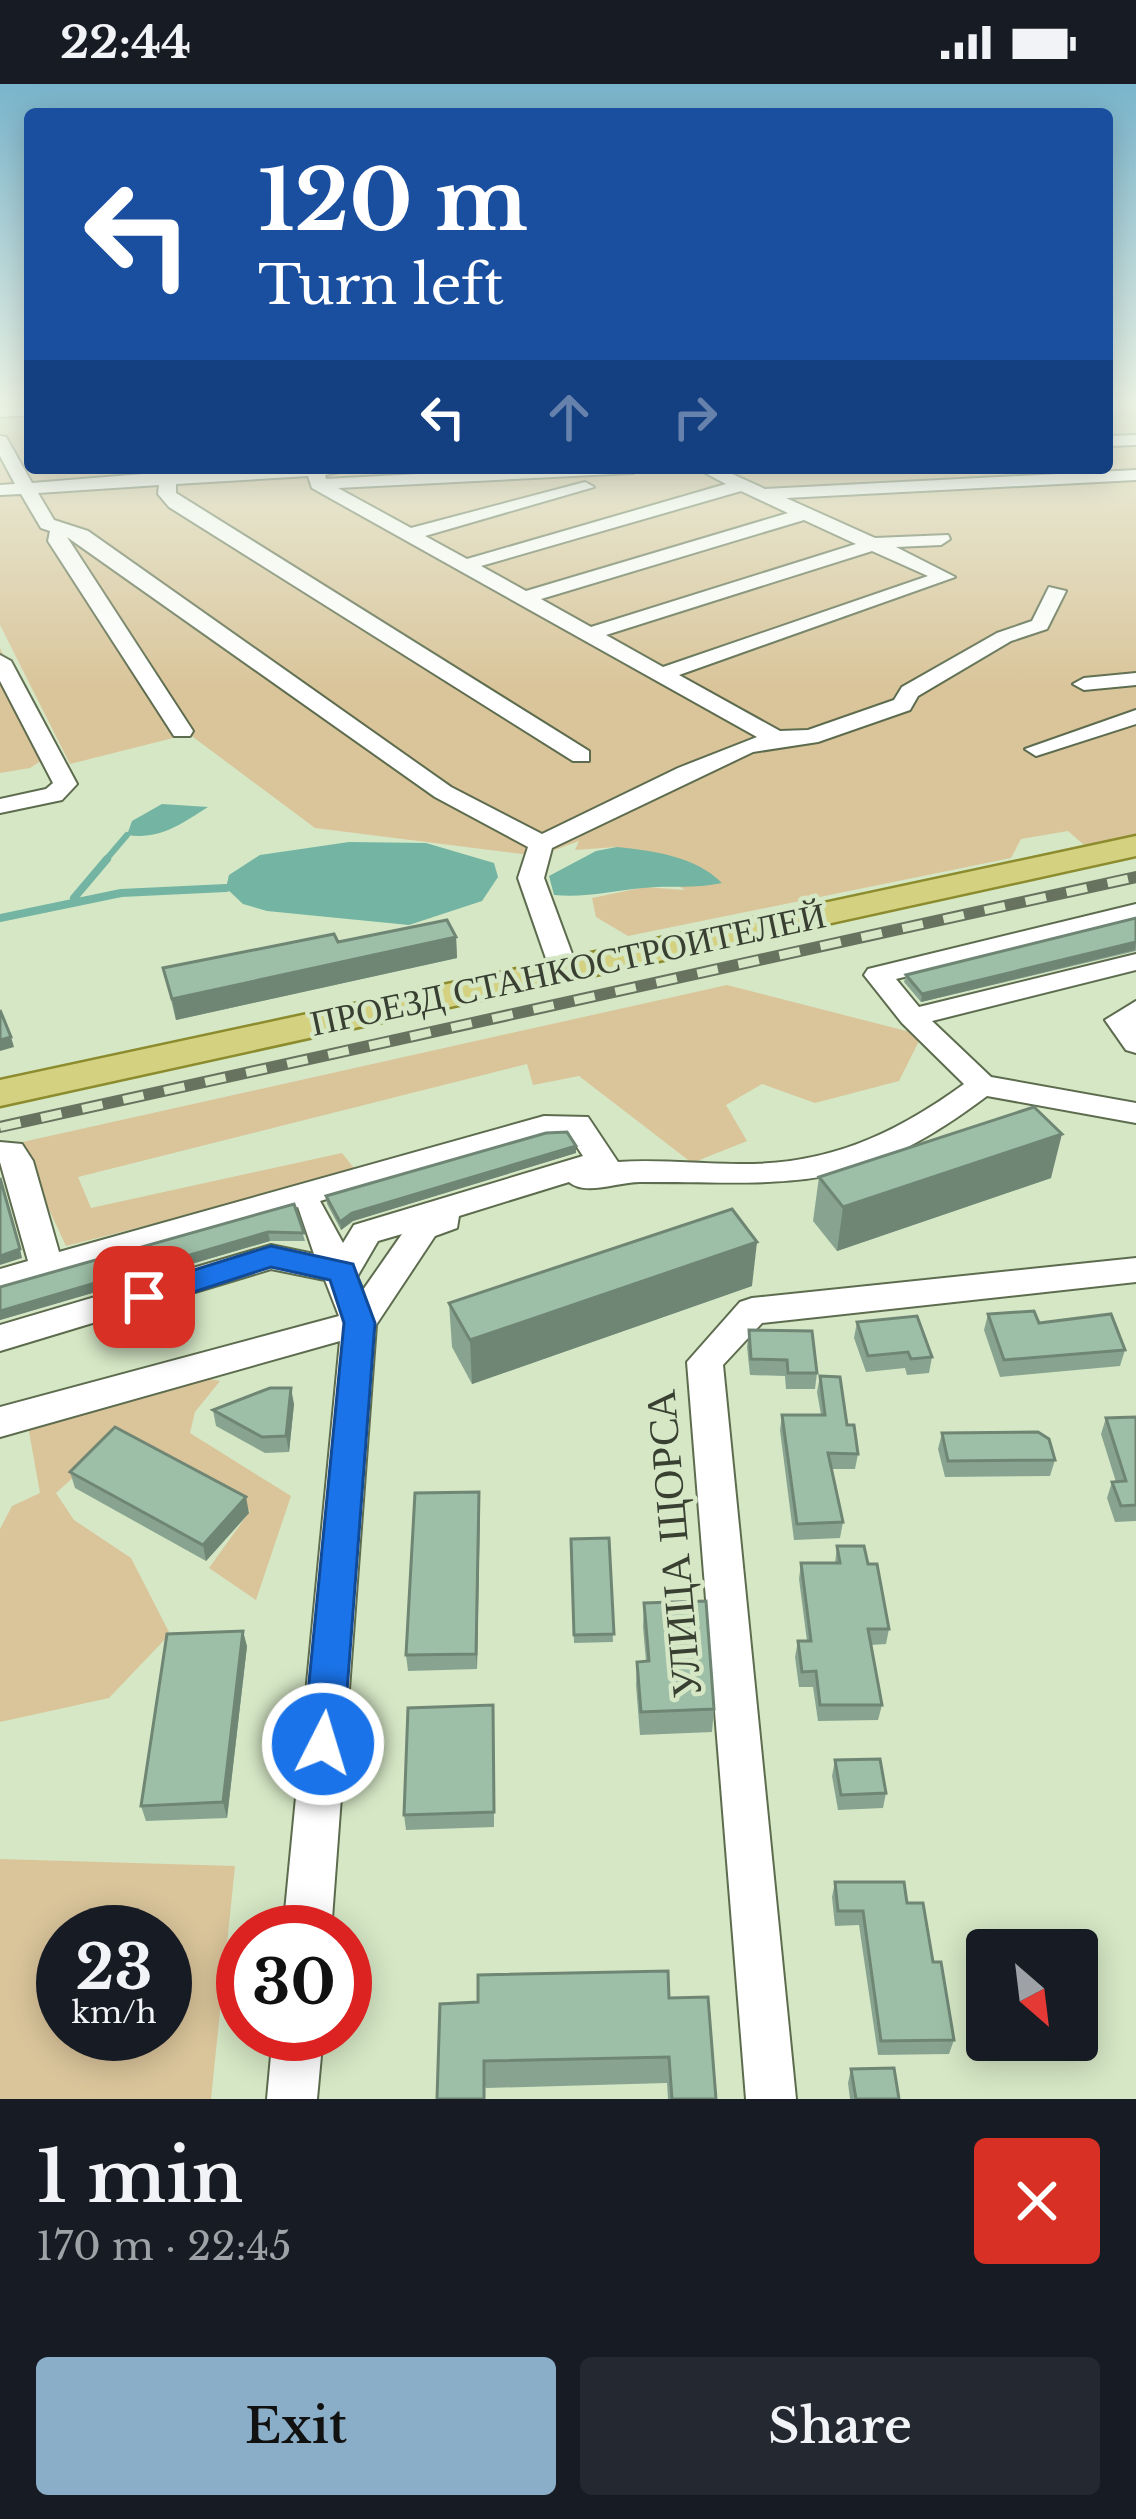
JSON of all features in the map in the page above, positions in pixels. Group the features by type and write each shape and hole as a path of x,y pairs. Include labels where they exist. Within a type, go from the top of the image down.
{"main road":[{"name":"ПРОЕЗД СТАНКОСТРОИТЕЛЕЙ","path":"0,1093 1136,846"}],"street":[{"path":"31,498 46,524 81,535 479,815 542,844 611,815 745,746 776,738 810,737 902,705 910,692 1004,638 1040,626 1056,591"},
{"path":"171,498 581,756"},
{"path":"351,498 776,738"},
{"path":"410,534 544,498"},
{"path":"465,565 696,498"},
{"path":"665,673 945,578 878,543 767,498"},
{"path":"525,598 803,514"},
{"path":"59,530 57,542 182,731"},
{"path":"592,633 878,543 941,539"},
{"path":"0,661 65,784 54,795 0,806"},
{"path":"1084,684 1136,679"},
{"path":"1036,749 1136,717"},
{"path":"542,844 531,878 564,970"},
{"path":"1136,912 878,975 912,1017 982,1084 1136,1114"},
{"path":"912,1017 1136,962"},
{"path":"1136,1010 1119,1019 1136,1044"},
{"path":"0,1422 359,1323 423,1228 465,1212 624,1168 791,1176 846,1166 927,1127 982,1084"},
{"path":"0,1281 544,1126 578,1124 602,1161 366,1233 343,1272"},
{"path":"0,1299 560,1141"},
{"path":"0,1152 11,1151 17,1161 47,1269"},
{"path":"309,1905 359,1323 343,1272 313,1210"},
{"path":"0,1338 271,1256 343,1272"},
{"name":"УЛИЦА ЩОРСА","path":"771,2099 705,1362 752,1311 1136,1270"},
{"path":"292,2099 296,2061"}],"shaded area":[{"path":"0,498 1136,498 1136,834 1084,845 1068,831 1021,839 1011,858 628,936 596,917 592,898 645,887 685,890 617,847 575,850 579,841 539,856 315,828 189,734 70,764 0,625"},
{"path":"0,648 52,754 30,768 0,773"},
{"path":"727,985 922,1035 899,1081 815,1103 762,1084 726,1105 747,1141 692,1163 579,1076 533,1085 527,1064 78,1177 91,1208 342,1153 357,1172 66,1246 18,1143"},
{"path":"187,1375 220,1381 195,1412 190,1433 291,1496 256,1600 209,1568 250,1511 117,1438 56,1493 74,1520 131,1558 170,1634 109,1698 0,1722 0,1529 12,1506 40,1493 28,1426"},
{"path":"0,1859 235,1866 231,1905 216,1905 216,2050 211,2099 0,2099"}],"water":[{"path":"162,804 208,807 160,833 127,835 132,821"},
{"path":"349,842 426,843 494,863 498,877 482,901 409,925 267,911 243,904 226,888 229,875 260,855"},
{"path":"617,847 687,861 722,883 554,895 549,876 596,851"}],"building":[{"path":"1136,918 1136,942 922,994 906,975"},
{"path":"447,920 456,937 172,999 163,968 334,934 338,942"},
{"path":"0,1010 11,1037 0,1040"},
{"path":"1034,1107 1062,1134 843,1207 819,1177"},
{"path":"567,1132 576,1146 352,1213 340,1222 326,1196 546,1133"},
{"path":"0,1178 20,1249 0,1256"},
{"path":"294,1204 304,1233 268,1232 0,1311 0,1287"},
{"path":"732,1209 757,1242 470,1340 449,1303"},
{"path":"1034,1311 1039,1323 1111,1314 1125,1350 1004,1360 988,1314"},
{"path":"917,1316 932,1357 911,1359 908,1352 868,1356 857,1322"},
{"path":"749,1330 812,1331 817,1373 788,1373 787,1360 751,1359"},
{"path":"820,1376 840,1377 847,1425 854,1425 858,1454 828,1453 843,1522 797,1524 782,1415 825,1415"},
{"path":"270,1388 291,1388 286,1436 262,1437 213,1410"},
{"path":"1136,1417 1136,1505 1121,1506 1112,1482 1126,1481 1106,1418"},
{"path":"115,1427 246,1497 203,1545 70,1472"},
{"path":"1038,1432 1049,1439 1055,1460 948,1461 942,1433"},
{"path":"479,1492 476,1654 406,1655 415,1493"},
{"path":"609,1538 614,1634 574,1635 571,1539"},
{"path":"837,1546 864,1546 868,1564 877,1564 889,1629 868,1629 882,1705 820,1705 816,1671 802,1672 798,1641 811,1641 801,1563 840,1563"},
{"path":"706,1601 714,1709 641,1712 637,1662 649,1661 644,1603"},
{"path":"243,1631 223,1802 141,1806 167,1634"},
{"path":"493,1705 494,1812 404,1815 408,1708"},
{"path":"880,1759 886,1793 841,1795 835,1760"},
{"path":"835,1882 904,1882 907,1903 923,1903 933,1962 941,1962 954,2040 881,2041 863,1911 838,1911"},
{"path":"668,1971 669,1998 708,1997 716,2099 672,2099 669,2057 484,2061 484,2099 437,2099 440,2004 478,2002 478,1975"},
{"path":"894,2068 899,2099 856,2099 851,2069"}],"waterway":[{"path":"104,862 127,835"},
{"path":"74,898 107,859"},
{"path":"0,918 121,893 226,888"}],"railway":[{"path":"0,1127 1136,877"}],"route":[{"path":"144,1297 271,1256 343,1272 359,1323 323,1744"}]}
